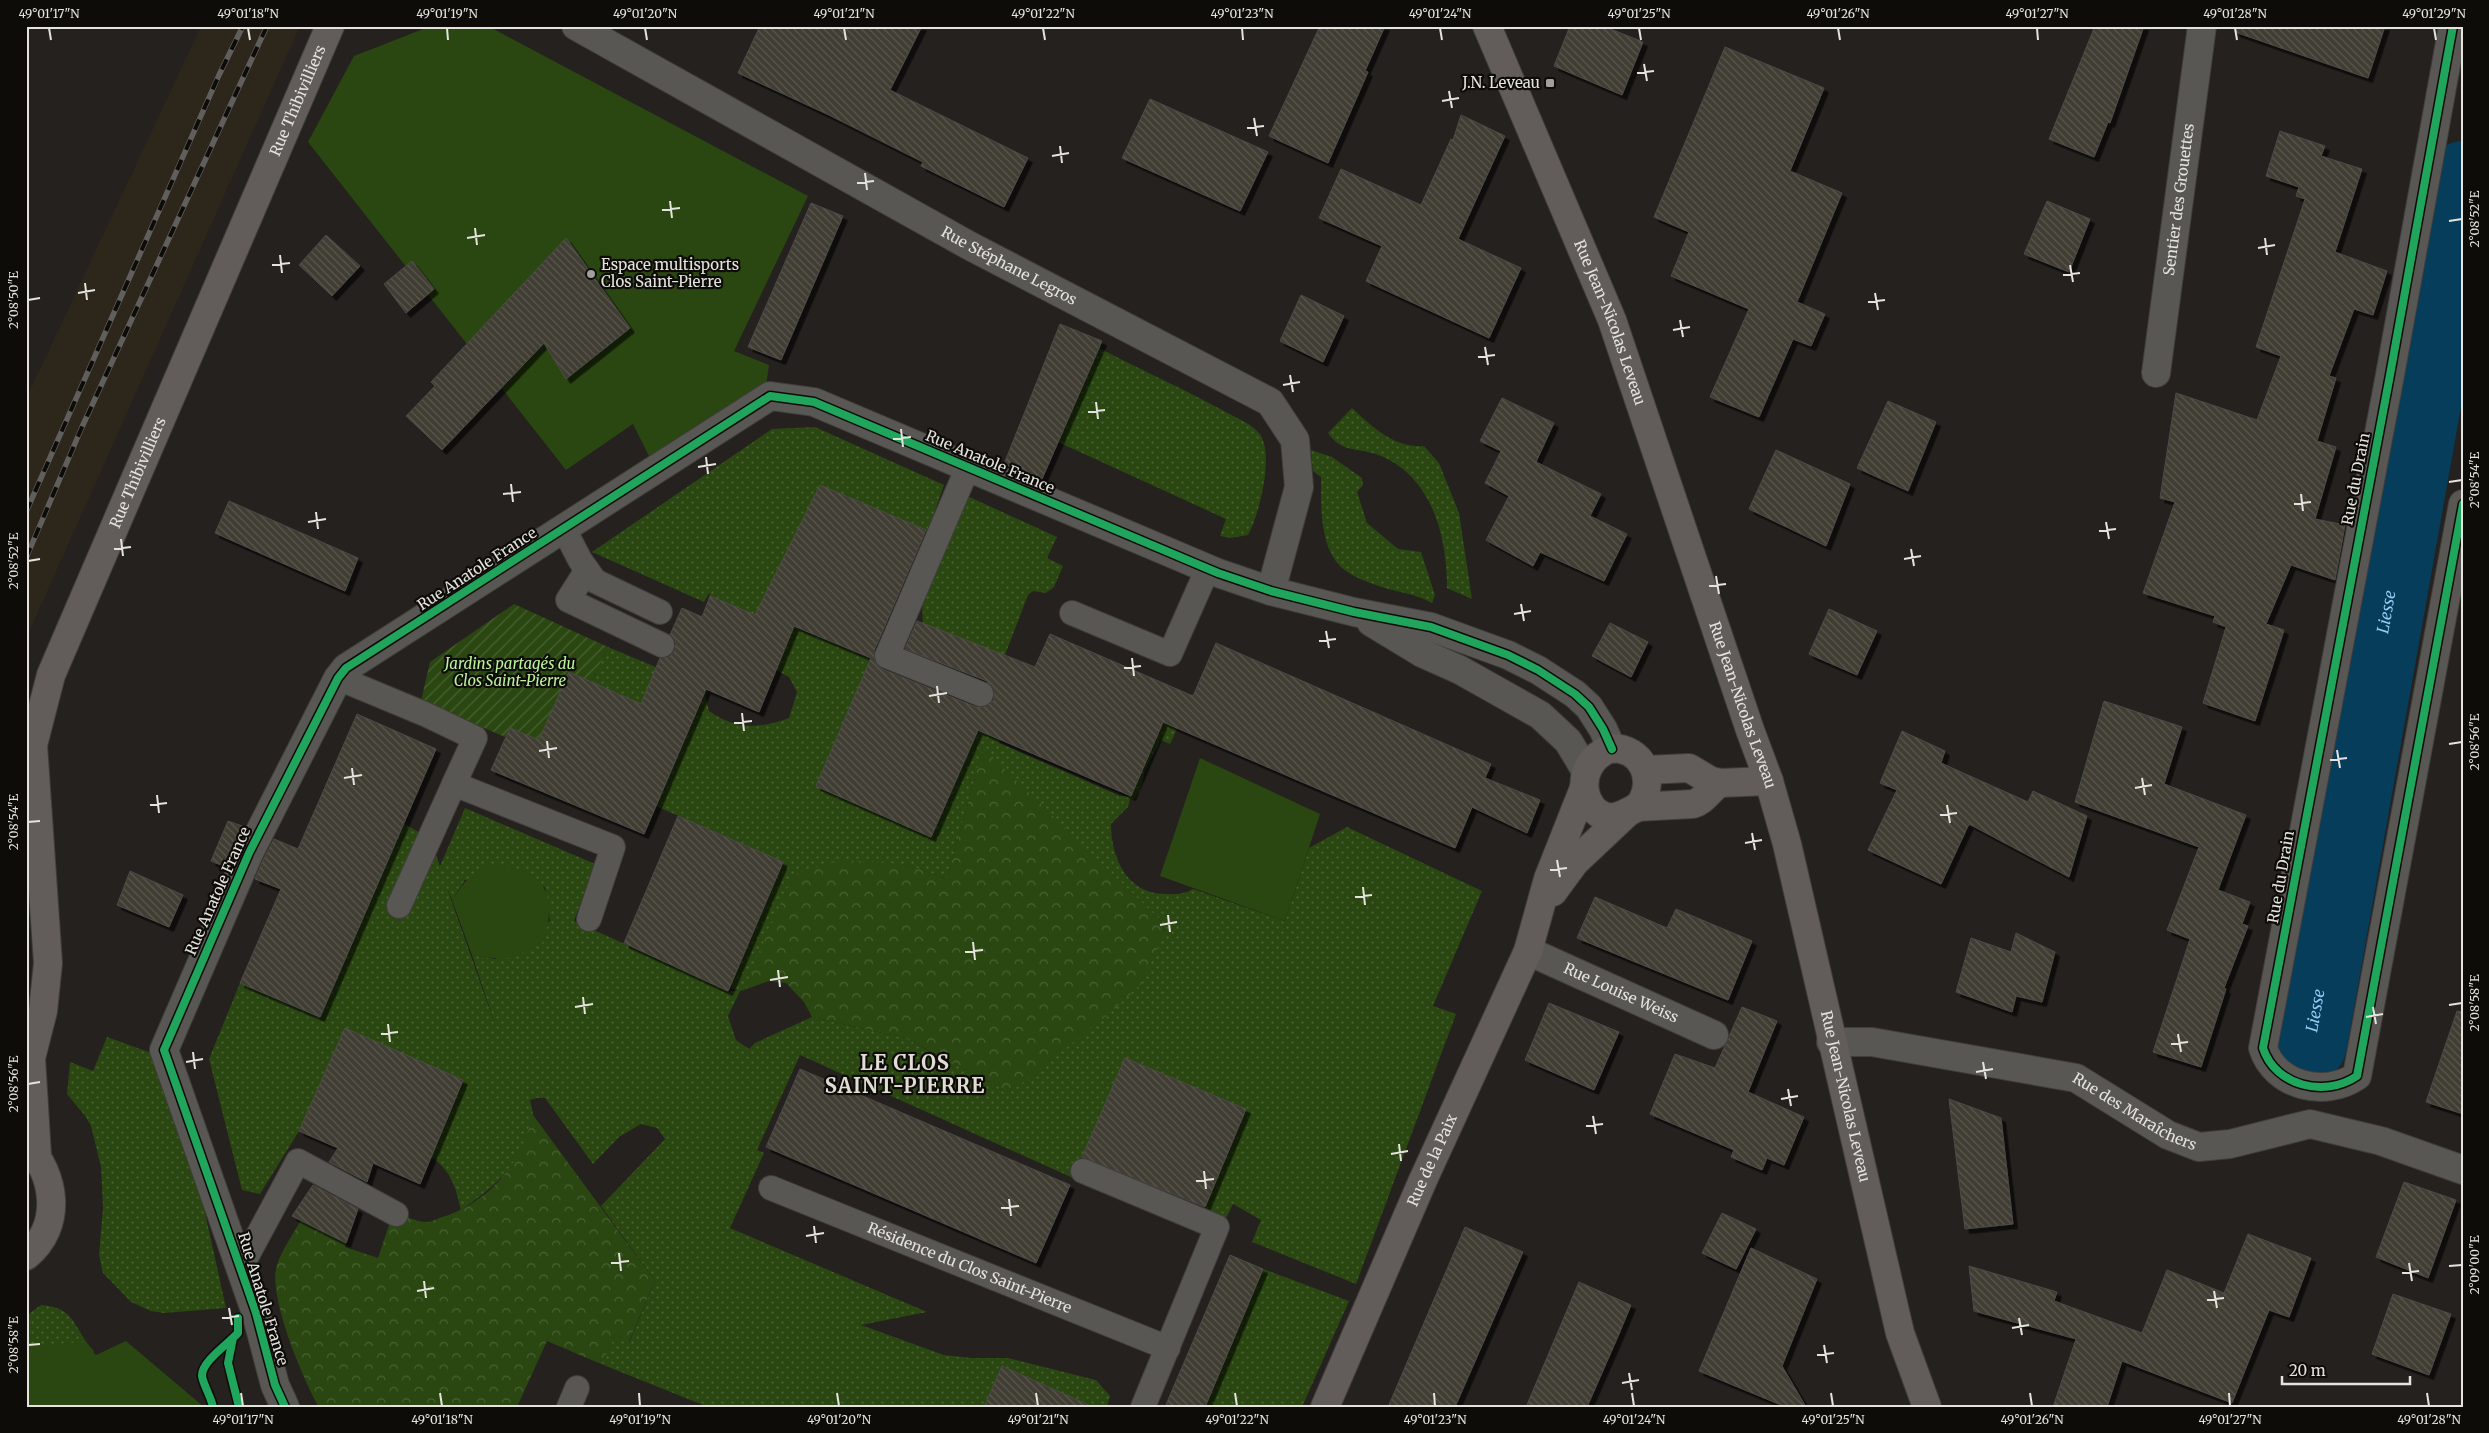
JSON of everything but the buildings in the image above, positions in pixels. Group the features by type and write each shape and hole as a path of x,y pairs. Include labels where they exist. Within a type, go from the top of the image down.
{"street":[{"name":"Rue Thibivilliers","path":"31,1149 29,1060 43,1011 48,963 33,745 51,675 330,26"},
{"name":"Rue Stéphane Legros","path":"576,26 970,246 1270,402 1295,440 1300,487 1271,591"},
{"name":"Rue Jean-Nicolas Leveau","path":"1486,26 1612,320 1750,730 1769,781 1790,860 1900,1333 1927,1407"},
{"name":"Sentier des Grouettes","path":"2156,373 2202,26"},
{"name":"Rue du Drain","path":"2453,26 2394,356 2263,1048 2267,1061 2277,1072 2290,1081 2307,1086 2332,1087 2347,1083 2358,1076 2463,504"},
{"name":"Rue Anatole France","path":"285,1407 275,1385 256,1313 241,1267 164,1050 249,853 338,678 346,668 770,396 814,402 1208,568 1271,591 1354,612"},
{"path":"1354,612 1422,653 1460,670 1540,715 1568,741 1585,779 1588,801 1600,814 1614,817 1632,809 1693,804 1701,802 1711,788 1720,784 1769,781"},
{"path":"1354,612 1431,628 1508,655 1538,670 1566,688 1589,707 1603,729 1612,749"},
{"path":"1538,914 1575,862 1643,800 1648,786 1646,770 1634,755 1625,749 1612,749 1601,752 1594,758 1585,779"},
{"path":"1646,770 1689,768 1720,784"},
{"name":"Rue de la Paix","path":"1325,1407 1423,1180 1528,951 1553,865 1585,779"},
{"name":"Rue Louise Weiss","path":"1528,951 1714,1035"},
{"name":"Rue des Maraîchers","path":"1831,1042 1872,1042 2076,1078 2168,1135 2199,1147 2230,1144 2310,1124 2381,1140 2463,1170"},
{"path":"26,1256 41,1240 51,1212 50,1182 31,1149"}],"lane":[{"path":"968,467 887,656 982,694"},
{"path":"564,529 595,581 660,612"},
{"path":"1072,613 1170,654 1208,568"},
{"path":"587,570 568,600 662,645"},
{"path":"338,678 427,715 475,738 399,906"},
{"path":"454,784 613,847 589,918"},
{"path":"241,1267 298,1161 396,1214"},
{"path":"1083,1171 1217,1227 1143,1407"},
{"name":"Résidence du Clos Saint-Pierre","path":"771,1188 1168,1348"}],"shaded area":[{"path":"201,26 300,26 26,639 26,399"}],"green space":[{"name":"Espace multisports Clos Saint-Pierre","path":"431,26 488,26 808,196 734,351 769,365 766,387 649,456 633,424 566,470 308,142 354,56"},
{"path":"1099,348 1192,394 1250,425 1258,432 1266,453 1266,467 1261,499 1248,535 1231,538 1220,536 1226,519 1058,442"},
{"path":"1352,408 1376,429 1394,440 1414,446 1424,446 1439,463 1459,513 1472,599 1447,588 1444,547 1439,527 1423,491 1410,476 1395,463 1376,454 1344,446 1333,439 1328,433"},
{"path":"815,427 944,485 928,531 820,485 758,611 767,621 710,596 709,593 704,602 592,552 772,429"},
{"path":"1311,450 1332,457 1362,478 1363,485 1357,492 1367,523 1398,549 1421,552 1435,595 1432,603 1359,578 1350,574 1337,563 1326,541 1323,528 1321,477 1313,471"},
{"path":"965,495 1057,537 1047,558 1063,566 1054,587 1046,593 1033,591 1028,595 1000,668 923,629 922,595"},
{"name":"Jardins partagés du Clos Saint-Pierre","path":"514,604 608,647 591,683 570,672 539,740 510,728 505,737 421,701 430,662"},
{"path":"794,627 871,659 816,786 931,837 976,734 986,720 1007,725 999,743 1120,796 1130,796 1163,721 1178,727 1170,744 1161,740 1145,770 1140,791 1134,799 1130,799 1128,807 1111,824 1114,850 1118,862 1132,882 1142,888 1153,893 1167,894 1187,892 1193,889 1285,921 1309,848 1347,827 1482,891 1433,1006 1456,1014 1356,1284 1252,1242 1261,1220 1233,1204 1223,1224 1201,1215 1246,1109 1125,1058 1073,1178 800,1055 757,1150 764,1153 730,1228 927,1312 861,1325 944,1355 971,1358 1008,1358 1096,1380 1110,1396 1107,1407 1093,1407 1002,1366 984,1407 708,1407 601,1364 615,1337 629,1343 655,1281 601,1206 665,1139 657,1128 641,1124 619,1137 593,1164 545,1098 530,1100 533,1115 531,1131 526,1145 518,1158 497,1182 461,1210 452,1180 438,1162 431,1157 463,1080 345,1029 299,1131 260,1194 242,1190 209,1059 240,983 319,1017 404,824 430,838 440,866 465,808 595,864 574,921 728,991 738,991 729,988 783,862 656,806 691,725 591,683 608,647 708,689 705,695 709,711 719,717 729,722 758,726 789,718 797,692 789,677 776,670","holes":["983,749 1162,922 1165,931 1007,1094 996,1085 905,1038 812,1017 755,1043 749,1049 736,1040 728,1016 740,991 747,989 794,874 905,864 947,879","465,880 545,887 550,921 496,959 472,955 497,1030 447,888 452,900"]},
{"path":"983,748 1162,922 1165,932 1141,984 1111,1012 1007,1095 996,1085 905,1038 812,1017 804,1002 786,983 769,981 747,989 757,957 794,874 841,860 905,864 947,879"},
{"path":"1200,758 1320,814 1285,921 1160,876"},
{"path":"492,865 524,871 535,878 543,887 548,898 548,925 543,942 517,956 509,958 472,955 452,900 474,874"},
{"path":"107,1037 168,1059 184,1117 226,1308 164,1313 151,1311 131,1302 103,1273 99,1255 103,1208 101,1167 91,1126 67,1094 70,1062 93,1071"},
{"path":"533,1115 655,1281 628,1344 615,1337 601,1364 547,1341 517,1407 319,1407 304,1378 288,1337 277,1296 275,1278 279,1259 301,1220 346,1243 345,1247 378,1258 393,1213 429,1222 463,1209 491,1189 513,1163 528,1132"},
{"path":"1263,1269 1349,1301 1302,1407 1205,1407"},
{"path":"41,1305 62,1310 68,1315 94,1351 54,1387 26,1407 26,1316"},
{"path":"126,1341 204,1407 26,1407 26,1346 84,1342 96,1355"}],"waterway":[{"name":"Liesse","path":"2309,1044 2463,179"}],"railway":[{"path":"26,512 219,75 243,26"},
{"path":"26,558 82,427 267,26"}],"cycle path":[{"path":"2453,26 2390,375 2263,1048 2269,1061 2278,1072 2302,1084 2316,1087 2330,1086 2344,1083 2357,1076 2463,504"},
{"path":"285,1407 275,1385 256,1313 164,1050 249,853 338,678 346,668 770,396 814,402 1218,573 1271,591 1354,612 1431,627 1508,655 1538,670 1575,694 1589,707 1603,729 1612,749"},
{"path":"213,1407 202,1376 203,1371 216,1353 238,1333 238,1318"},
{"path":"233,1338 228,1363 239,1407"}],"place":[{"name":"J.N. Leveau","path":"1550,83"},
{"name":"Espace multisports Clos Saint-Pierre","path":"591,274"}],"district":[{"name":"LE CLOS SAINT-PIERRE","path":"905,1074"}]}
